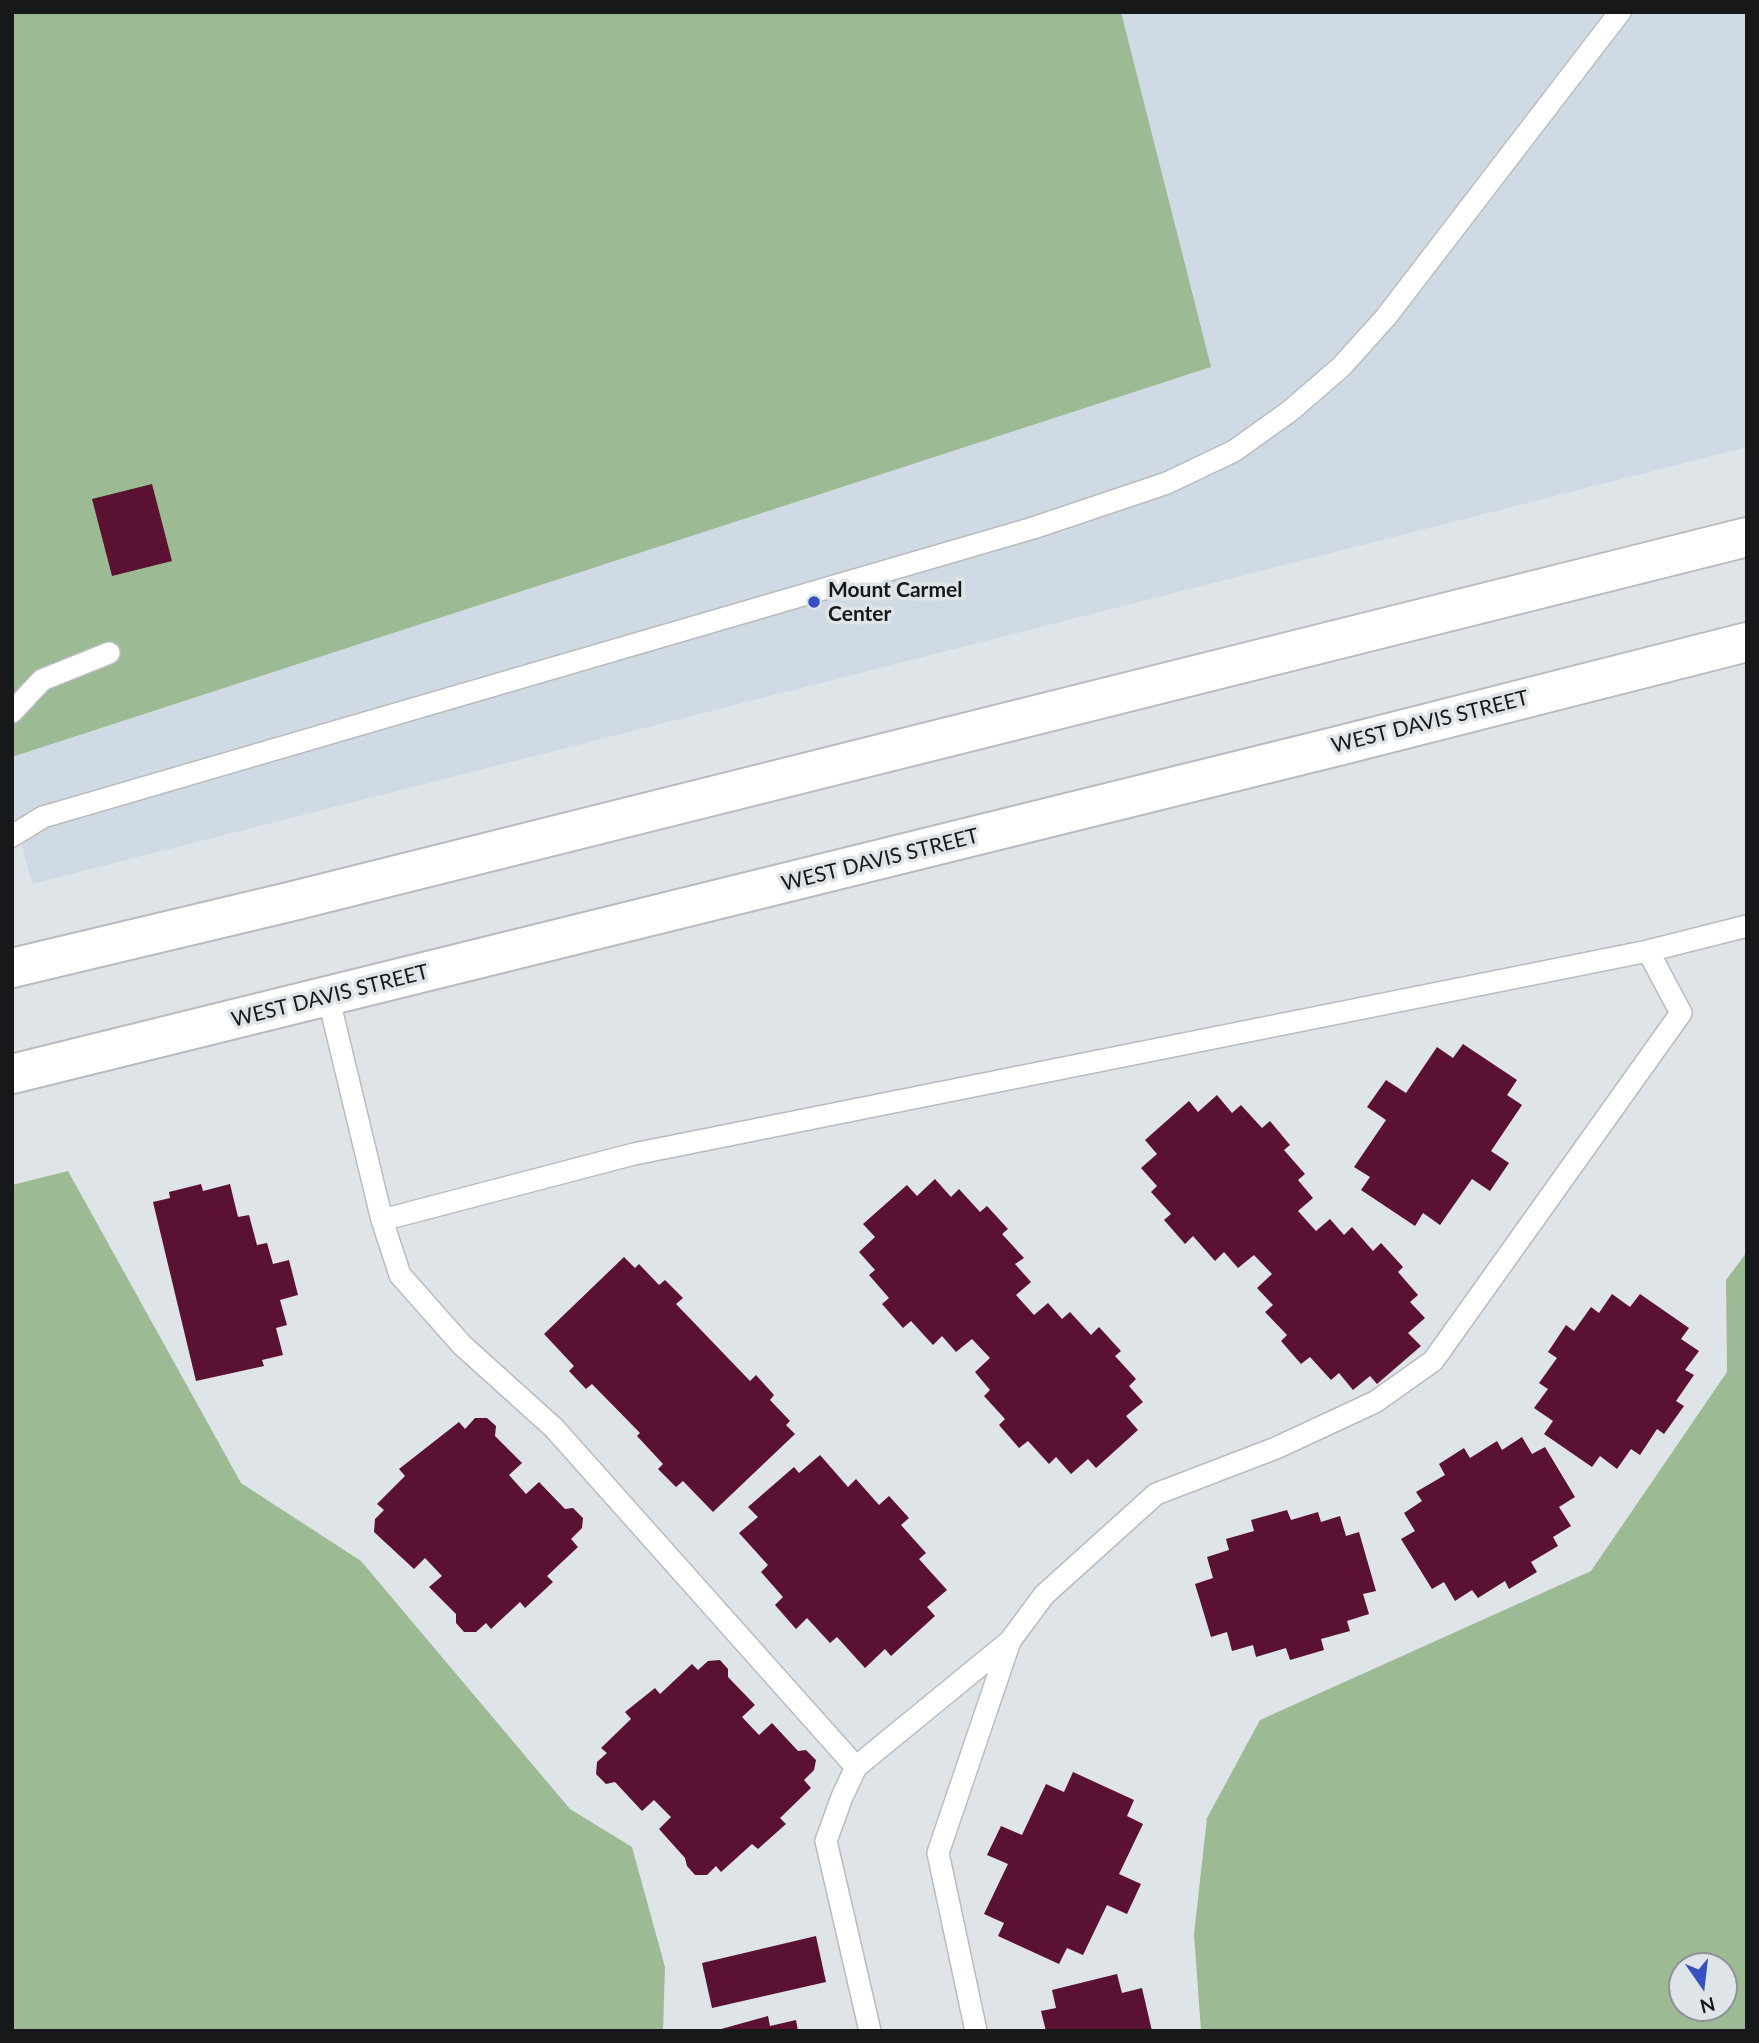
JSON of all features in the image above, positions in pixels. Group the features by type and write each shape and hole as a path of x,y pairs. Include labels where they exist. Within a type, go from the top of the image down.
{"main road":[{"path":"12,968 333,891 1747,537"},
{"name":"WEST DAVIS STREET","path":"13,1069 328,996 1315,752 1747,642"}],"lane":[{"path":"12,836 43,817 1033,528 1167,483 1234,451 1290,411 1341,367 1386,317 1620,12"},
{"path":"12,712 42,680 109,653"},
{"path":"382,1220 634,1154 1648,951 1747,926"},
{"path":"870,2031 826,1841 856,1767 1010,1641 1044,1595 1156,1494 1276,1448 1375,1402 1433,1361 1681,1013 1648,951"},
{"path":"328,996 382,1220 400,1275 462,1345 554,1429 856,1767"},
{"path":"976,2031 938,1853 1010,1641"}],"shaded area":[{"name":"Mount Carmel Center","path":"1121,12 1747,12 1747,447 32,884 12,806 12,757 1210,367"}],"green space":[{"path":"12,12 1121,12 1211,367 12,757"},
{"path":"68,1171 241,1483 361,1561 570,1809 632,1847 665,1967 663,2031 12,2031 12,1185"},
{"path":"1747,1252 1747,2031 1201,2031 1194,1934 1207,1818 1260,1720 1591,1571 1727,1372 1726,1280"}],"building":[{"path":"152,484 172,561 112,576 92,499"},
{"path":"1463,1044 1517,1080 1507,1095 1522,1105 1491,1151 1509,1163 1490,1191 1472,1179 1440,1225 1423,1213 1415,1226 1361,1190 1370,1177 1354,1167 1386,1120 1367,1107 1386,1080 1406,1093 1437,1047 1453,1058"},
{"path":"1217,1095 1232,1113 1241,1105 1262,1128 1270,1121 1290,1145 1284,1150 1305,1174 1298,1180 1313,1198 1298,1211 1316,1231 1330,1219 1344,1235 1352,1227 1373,1251 1381,1243 1403,1267 1398,1272 1418,1295 1410,1302 1425,1318 1408,1333 1421,1346 1377,1384 1370,1376 1353,1390 1339,1373 1331,1380 1310,1357 1301,1364 1281,1341 1287,1335 1265,1312 1273,1305 1257,1288 1272,1274 1254,1255 1238,1268 1224,1252 1215,1261 1193,1236 1185,1244 1164,1220 1171,1214 1151,1192 1157,1186 1141,1168 1157,1154 1145,1140 1189,1101 1198,1112"},
{"path":"935,1179 951,1197 959,1189 980,1212 987,1206 1008,1229 1002,1234 1024,1258 1015,1264 1031,1282 1016,1295 1034,1315 1048,1303 1062,1319 1070,1312 1091,1335 1099,1327 1121,1351 1115,1356 1136,1379 1129,1386 1143,1402 1126,1416 1138,1430 1096,1468 1088,1459 1071,1474 1056,1457 1049,1464 1028,1441 1019,1448 999,1425 1005,1419 984,1396 990,1390 975,1372 990,1358 972,1339 956,1352 942,1336 933,1345 911,1321 903,1328 882,1304 889,1298 869,1275 875,1270 859,1252 875,1237 863,1224 907,1185 917,1196"},
{"path":"201,1184 203,1191 230,1184 238,1217 249,1215 257,1245 267,1243 273,1264 289,1260 298,1295 280,1300 287,1325 276,1328 283,1355 262,1360 264,1366 196,1381 153,1202 170,1198 169,1192"},
{"path":"624,1257 635,1268 639,1264 659,1285 665,1280 683,1298 676,1304 750,1381 756,1375 774,1395 770,1400 790,1421 786,1425 795,1434 713,1512 683,1481 676,1487 658,1469 663,1464 637,1436 640,1433 592,1384 586,1389 569,1371 574,1366 544,1334"},
{"path":"1612,1294 1630,1307 1640,1294 1689,1328 1681,1339 1699,1351 1685,1370 1694,1375 1676,1401 1684,1406 1664,1434 1657,1429 1640,1455 1631,1449 1617,1469 1600,1456 1592,1467 1544,1434 1553,1421 1534,1408 1548,1389 1539,1383 1557,1358 1548,1352 1566,1325 1574,1331 1591,1307 1599,1313"},
{"path":"475,1418 487,1418 496,1426 495,1436 522,1463 509,1475 526,1494 539,1482 565,1509 573,1508 583,1518 582,1528 571,1539 578,1547 547,1576 553,1582 525,1608 520,1602 491,1629 486,1623 476,1632 464,1632 456,1623 456,1614 429,1587 442,1576 425,1558 414,1569 374,1532 375,1519 384,1510 377,1504 405,1476 399,1469 459,1422 465,1429"},
{"path":"1522,1437 1532,1454 1545,1447 1575,1497 1559,1507 1571,1526 1553,1537 1558,1546 1531,1562 1537,1572 1509,1589 1505,1581 1478,1598 1472,1590 1455,1601 1444,1582 1432,1589 1401,1539 1415,1531 1404,1513 1422,1501 1416,1492 1445,1475 1439,1464 1464,1448 1470,1458 1497,1441 1502,1450"},
{"path":"820,1455 848,1487 856,1479 879,1505 889,1496 909,1518 901,1525 926,1553 919,1559 947,1590 927,1607 935,1616 891,1656 885,1649 865,1668 837,1637 830,1643 807,1618 796,1629 775,1605 783,1597 761,1572 768,1565 739,1533 758,1517 748,1507 794,1467 799,1473"},
{"path":"1287,1510 1291,1520 1318,1512 1321,1522 1340,1516 1346,1536 1359,1532 1376,1591 1363,1594 1369,1614 1347,1621 1350,1631 1321,1639 1324,1650 1290,1660 1286,1648 1256,1657 1253,1645 1232,1651 1227,1632 1211,1637 1195,1584 1213,1578 1207,1557 1229,1550 1226,1539 1254,1531 1251,1520"},
{"path":"720,1660 728,1669 728,1677 755,1705 742,1717 759,1735 772,1723 798,1751 806,1750 816,1760 814,1770 804,1780 811,1788 780,1818 786,1824 758,1849 752,1844 721,1872 716,1866 707,1875 695,1875 687,1866 685,1858 659,1829 671,1817 654,1800 642,1811 615,1782 606,1784 596,1774 597,1762 607,1753 601,1748 631,1719 625,1712 655,1688 660,1694 692,1664 698,1670 708,1661"},
{"path":"1073,1772 1134,1800 1127,1816 1143,1824 1119,1874 1141,1884 1127,1914 1107,1905 1083,1955 1067,1948 1059,1964 998,1936 1004,1923 984,1914 1008,1864 987,1855 1001,1826 1022,1835 1046,1784 1064,1792"},
{"path":"816,1936 826,1982 712,2008 702,1963"},
{"path":"1117,1974 1122,1993 1142,1988 1152,2031 1046,2031 1041,2011 1056,2008 1052,1990"},
{"path":"768,2016 770,2026 796,2020 798,2031 714,2031"}],"place":[{"name":"Mount Carmel Center","path":"814,602"}]}
